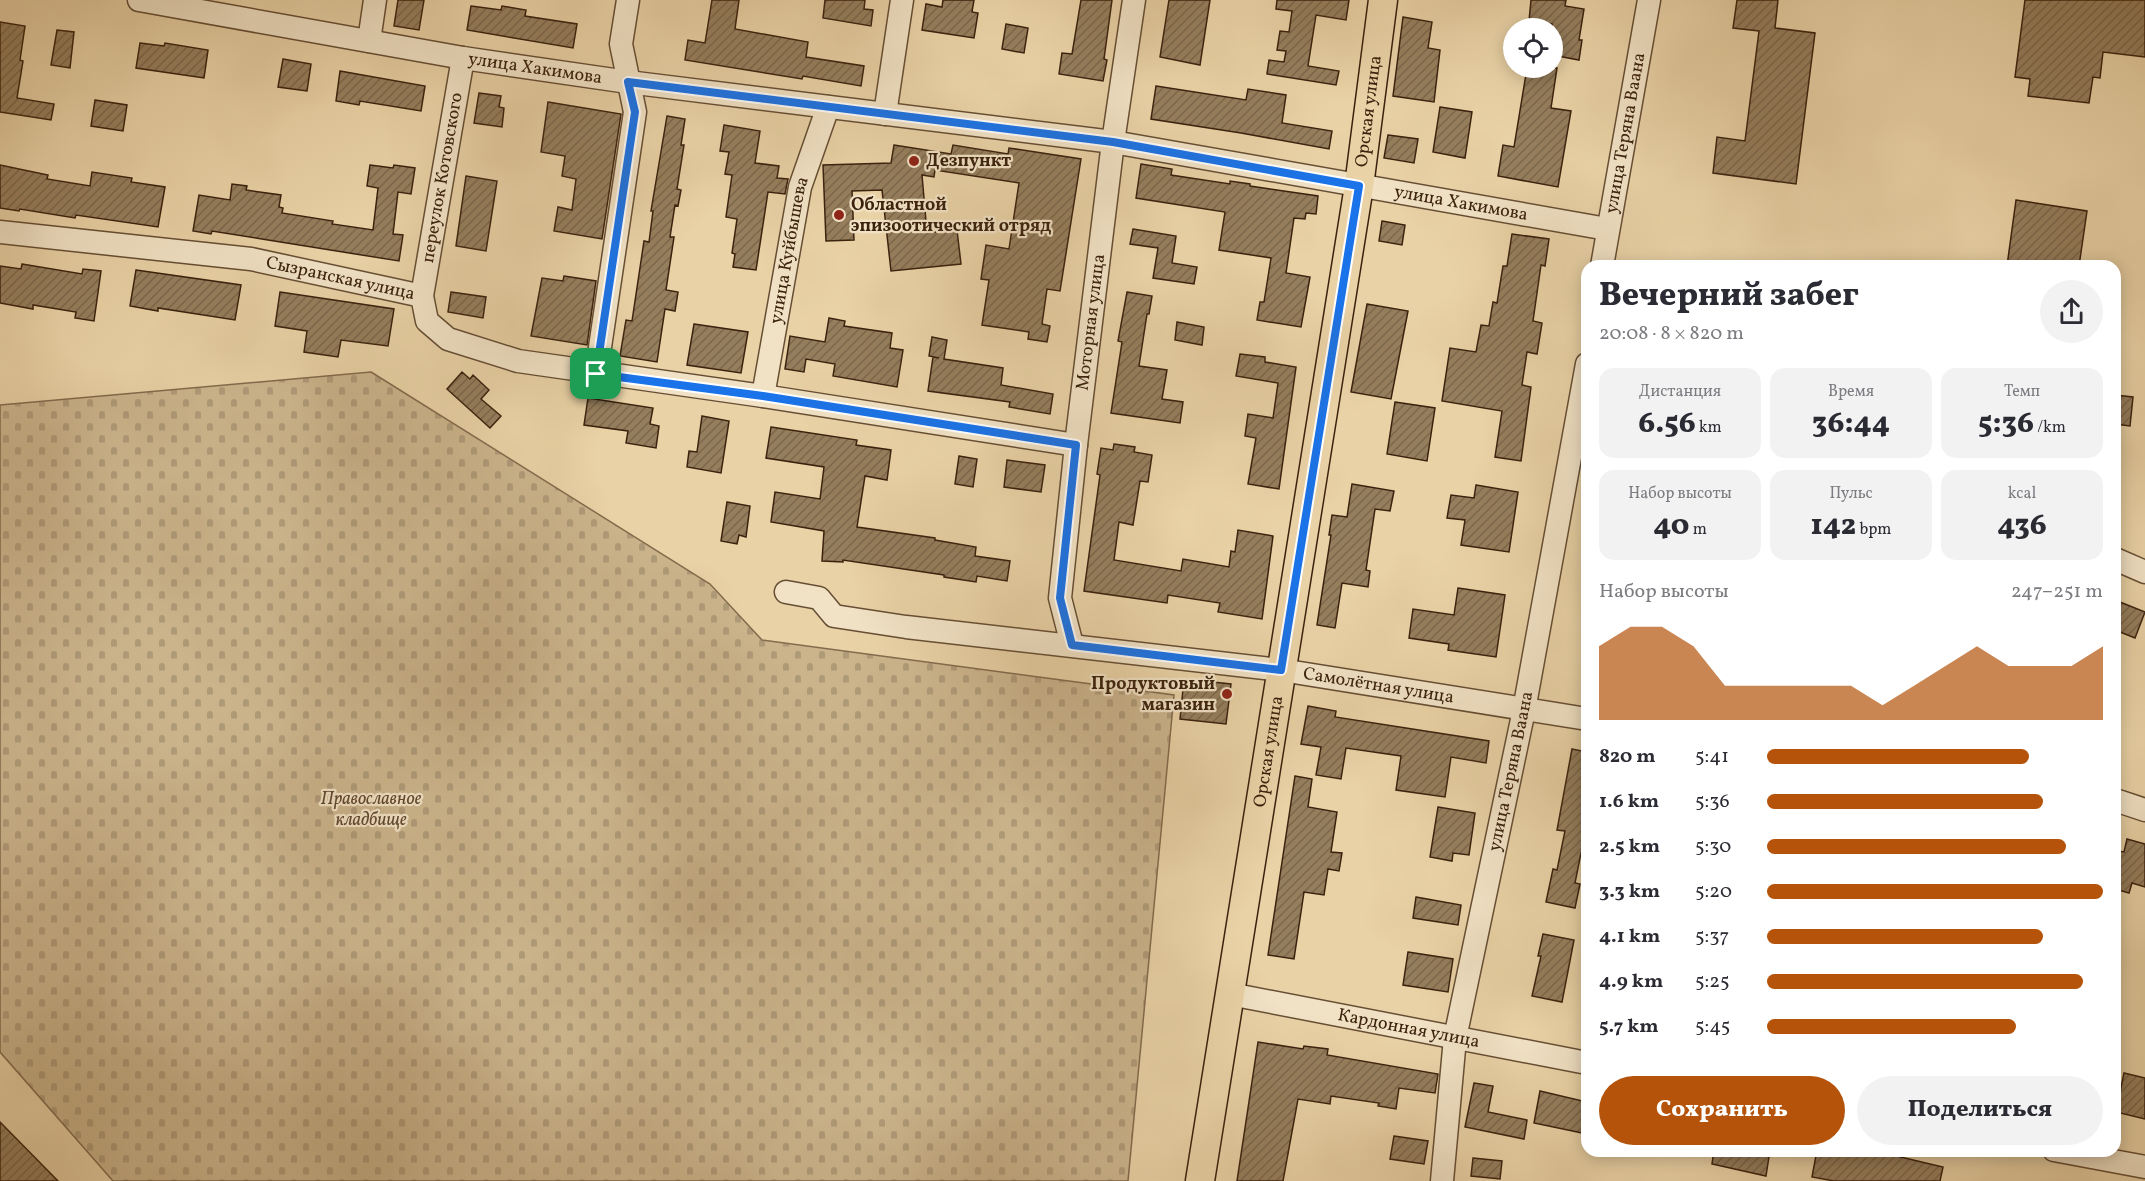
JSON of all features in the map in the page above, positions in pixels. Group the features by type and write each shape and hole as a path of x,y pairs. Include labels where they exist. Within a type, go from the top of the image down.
{"main road":[{"name":"Орская улица","path":"1200,1181 1359,186 1383,0"}],"street":[{"name":"улица Хакимова","path":"139,0 463,58 628,82 1113,142 1607,229"},
{"path":"369,42 375,0"},
{"path":"596,374 635,112 621,44 628,0"},
{"path":"885,114 902,0"},
{"name":"Моторная улица","path":"1072,645 1060,598 1113,142 1134,0"},
{"name":"улица Теряна Ваана","path":"1603,260 1649,0"},
{"name":"переулок Котовского","path":"422,296 463,58"},
{"name":"улица Куйбышева","path":"763,396 800,187 828,107"},
{"name":"Сызранская улица","path":"0,232 251,259 422,296 427,321 448,339 518,362 763,396 1076,445"},
{"name":"улица Теряна Ваана","path":"1442,1181 1455,1038 1524,710 1581,402"},
{"path":"2121,562 2145,572"},
{"name":"Самолётная улица","path":"786,592 819,598 834,616 906,627 1281,670 1581,718"},
{"path":"2121,802 2145,810"},
{"name":"Кардонная улица","path":"1230,994 1581,1062"},
{"path":"2091,1157 2145,1167"}],"green space":[{"name":"Православное кладбище","path":"371,372 710,584 762,640 1174,695 1128,1181 113,1181 0,1052 0,405"}],"building":[{"path":"398,0 424,0 419,30 394,26"},
{"path":"712,0 739,0 735,29 808,42 806,57 864,66 861,86 685,60 688,40 705,43"},
{"path":"825,0 865,0 864,9 873,10 871,26 823,18"},
{"path":"943,0 974,0 972,12 978,13 974,38 922,30 926,4 942,7"},
{"path":"1081,0 1112,0 1103,81 1059,74 1062,53 1072,54"},
{"path":"1169,0 1210,0 1200,65 1160,57"},
{"path":"1277,0 1349,0 1346,20 1316,15 1308,66 1339,71 1336,85 1267,74 1269,60 1284,62 1286,51 1277,50 1280,31 1289,32 1292,11 1276,9"},
{"path":"1531,0 1566,0 1565,6 1584,9 1579,40 1582,40 1579,60 1563,57 1563,18 1529,18"},
{"path":"1737,0 1778,0 1775,28 1815,33 1796,184 1713,173 1717,137 1745,141 1759,31 1733,28"},
{"path":"2025,0 2145,0 2145,57 2103,52 2100,78 2093,77 2089,103 2028,96 2030,79 2015,77"},
{"path":"471,6 501,10 502,6 526,10 525,16 577,24 573,48 467,30"},
{"path":"1403,17 1432,22 1428,48 1440,50 1434,102 1393,96"},
{"path":"0,22 25,26 20,60 23,61 17,98 54,104 51,120 0,112"},
{"path":"1006,24 1028,28 1024,53 1002,49"},
{"path":"57,30 74,32 70,68 51,65"},
{"path":"140,43 164,46 165,43 208,50 204,78 136,68"},
{"path":"283,59 311,64 307,91 278,87"},
{"path":"340,71 425,86 421,111 360,101 359,105 336,101"},
{"path":"1525,78 1556,78 1551,108 1571,111 1558,187 1498,176 1503,145 1514,147"},
{"path":"1156,86 1246,100 1248,89 1286,95 1282,123 1332,131 1329,149 1151,119"},
{"path":"479,93 501,96 499,107 504,108 502,127 474,123"},
{"path":"95,100 127,105 123,131 91,126"},
{"path":"548,102 621,114 602,239 554,231 558,207 572,210 576,179 562,176 565,156 541,152"},
{"path":"1440,107 1472,112 1465,158 1433,152"},
{"path":"667,116 685,119 681,145 684,145 677,189 681,190 678,206 675,205 670,237 674,237 666,290 678,292 675,311 665,309 657,362 620,356 626,320 632,321 644,241 649,242 653,211 651,211"},
{"path":"724,125 760,131 755,163 779,166 777,178 788,179 785,194 768,192 756,270 733,267 735,254 732,253 737,219 726,217 732,175 725,174 729,152 720,151"},
{"path":"1388,135 1418,139 1414,163 1384,158"},
{"path":"894,145 951,154 953,145 1008,154 1009,148 1081,159 1060,291 1047,289 1042,324 1050,326 1047,342 1028,339 1029,332 982,325 989,280 981,279 986,245 1009,249 1019,183 935,170 934,177 922,175 927,233 957,230 961,264 891,271 882,190 852,191 854,240 826,241 823,165 891,163"},
{"path":"1141,164 1172,169 1171,175 1230,184 1230,181 1318,196 1316,214 1306,213 1305,219 1294,218 1286,273 1310,277 1301,327 1257,320 1260,302 1264,302 1271,258 1219,250 1225,212 1136,198"},
{"path":"0,165 48,175 47,179 90,186 92,172 132,178 131,182 165,187 158,227 76,215 75,218 0,208"},
{"path":"370,165 415,168 411,194 398,192 393,234 403,235 399,261 212,231 211,234 193,231 199,195 230,200 232,184 247,186 246,190 281,195 279,207 283,208 282,213 373,230 378,188 367,186"},
{"path":"466,176 497,181 486,251 456,246"},
{"path":"2016,200 2087,211 2080,260 2008,260"},
{"path":"1382,221 1405,225 1402,245 1379,241"},
{"path":"1133,229 1176,236 1172,263 1197,267 1194,284 1153,278 1158,248 1130,244"},
{"path":"1512,234 1549,239 1545,266 1541,265 1533,321 1542,323 1537,354 1527,352 1522,385 1531,387 1521,461 1495,457 1502,411 1442,401 1450,348 1476,352 1481,325 1489,326 1493,302 1497,303 1503,266 1507,266"},
{"path":"22,264 82,274 83,269 101,271 94,321 75,318 76,312 33,305 33,309 0,303 0,266 21,269"},
{"path":"136,270 241,285 235,320 130,306"},
{"path":"564,276 596,281 587,345 531,336 542,278 563,281"},
{"path":"280,292 394,309 388,346 341,340 338,357 304,352 307,331 275,326"},
{"path":"451,292 486,297 483,318 448,312"},
{"path":"1127,292 1152,296 1139,366 1167,370 1162,399 1183,402 1180,423 1111,413 1122,342 1118,341"},
{"path":"1367,304 1408,311 1391,399 1351,392"},
{"path":"829,318 845,321 844,326 892,333 890,348 903,350 897,387 833,376 835,364 806,359 804,372 785,369 790,336 825,342"},
{"path":"1177,322 1204,327 1202,345 1175,340"},
{"path":"694,324 748,332 741,373 687,365"},
{"path":"932,337 947,340 944,359 1003,368 1001,385 1053,394 1050,414 1009,407 1010,402 928,391 933,357 939,358 929,356"},
{"path":"1240,354 1265,357 1265,362 1296,367 1279,489 1248,484 1256,438 1245,436 1248,414 1273,418 1278,383 1236,376"},
{"path":"462,372 470,379 473,375 489,390 481,399 501,416 490,428 447,389"},
{"path":"2121,396 2133,397 2130,426 2121,425"},
{"path":"588,398 653,408 650,424 659,426 656,448 626,443 628,431 584,425"},
{"path":"1395,402 1435,408 1427,461 1387,454"},
{"path":"702,416 729,421 721,473 687,467 689,451 697,452"},
{"path":"771,427 857,440 856,445 891,450 887,480 865,476 857,527 935,538 935,540 976,547 975,556 1010,561 1007,581 977,576 976,582 843,560 843,562 822,561 824,531 771,522 775,492 820,499 824,467 766,458"},
{"path":"1114,444 1135,447 1134,452 1152,455 1148,482 1140,481 1133,525 1119,522 1114,560 1181,571 1183,559 1229,567 1231,551 1235,552 1238,530 1273,536 1262,619 1218,612 1220,603 1168,595 1167,603 1084,591 1100,475 1097,474 1101,448 1113,450"},
{"path":"959,456 977,459 973,487 955,484"},
{"path":"1007,460 1045,465 1041,492 1004,487"},
{"path":"1352,484 1394,491 1390,511 1375,509 1366,570 1370,571 1368,587 1342,583 1335,628 1317,625 1332,515 1347,517"},
{"path":"1476,485 1518,492 1509,552 1461,545 1465,520 1447,518 1451,495 1474,498"},
{"path":"727,502 750,506 746,537 739,535 737,544 721,541"},
{"path":"1458,588 1505,595 1496,657 1448,650 1449,644 1409,638 1413,609 1454,615"},
{"path":"2121,602 2145,612 2135,638 2121,632"},
{"path":"1184,679 1231,684 1226,724 1180,719"},
{"path":"1308,706 1336,711 1335,717 1489,741 1486,763 1451,757 1445,797 1396,790 1401,756 1346,748 1341,779 1316,775 1321,747 1301,744"},
{"path":"1572,749 1581,751 1581,853 1575,883 1580,884 1575,908 1546,902 1553,869 1557,870 1565,831 1557,830"},
{"path":"1295,776 1312,779 1308,807 1337,812 1331,852 1342,853 1339,871 1328,869 1324,895 1304,892 1294,959 1268,955"},
{"path":"1438,807 1475,813 1469,855 1453,853 1452,861 1430,857"},
{"path":"2127,839 2145,844 2145,887 2132,883 2129,893 2121,891 2121,852 2124,852"},
{"path":"1416,897 1461,905 1458,925 1413,918"},
{"path":"1543,934 1574,940 1562,1002 1532,996 1541,956 1538,956"},
{"path":"1408,952 1453,959 1448,992 1403,985"},
{"path":"1258,1042 1303,1049 1304,1046 1328,1049 1327,1055 1438,1074 1435,1093 1399,1088 1396,1109 1378,1106 1379,1103 1331,1096 1330,1104 1298,1099 1283,1181 1237,1181"},
{"path":"2124,1073 2145,1078 2145,1119 2121,1113 2121,1088"},
{"path":"1474,1083 1493,1086 1488,1112 1527,1120 1524,1139 1465,1127"},
{"path":"1540,1091 1581,1101 1581,1133 1534,1123"},
{"path":"0,1122 58,1181 0,1181"},
{"path":"1394,1136 1428,1141 1424,1164 1390,1159"},
{"path":"1713,1157 1769,1157 1766,1176 1712,1164"},
{"path":"1816,1157 1901,1157 1943,1167 1940,1181 1834,1181 1812,1177"},
{"path":"1473,1158 1502,1161 1500,1179 1471,1176"}],"place":[{"name":"Дезпункт","path":"914,161"},
{"name":"Областной эпизоотический отряд","path":"839,215"},
{"name":"Продуктовый магазин","path":"1227,694"}],"route":[{"path":"628,82 1113,142 1359,186 1281,670 1072,645 1060,598 1076,445 763,396 596,374 635,112 628,82"}]}
